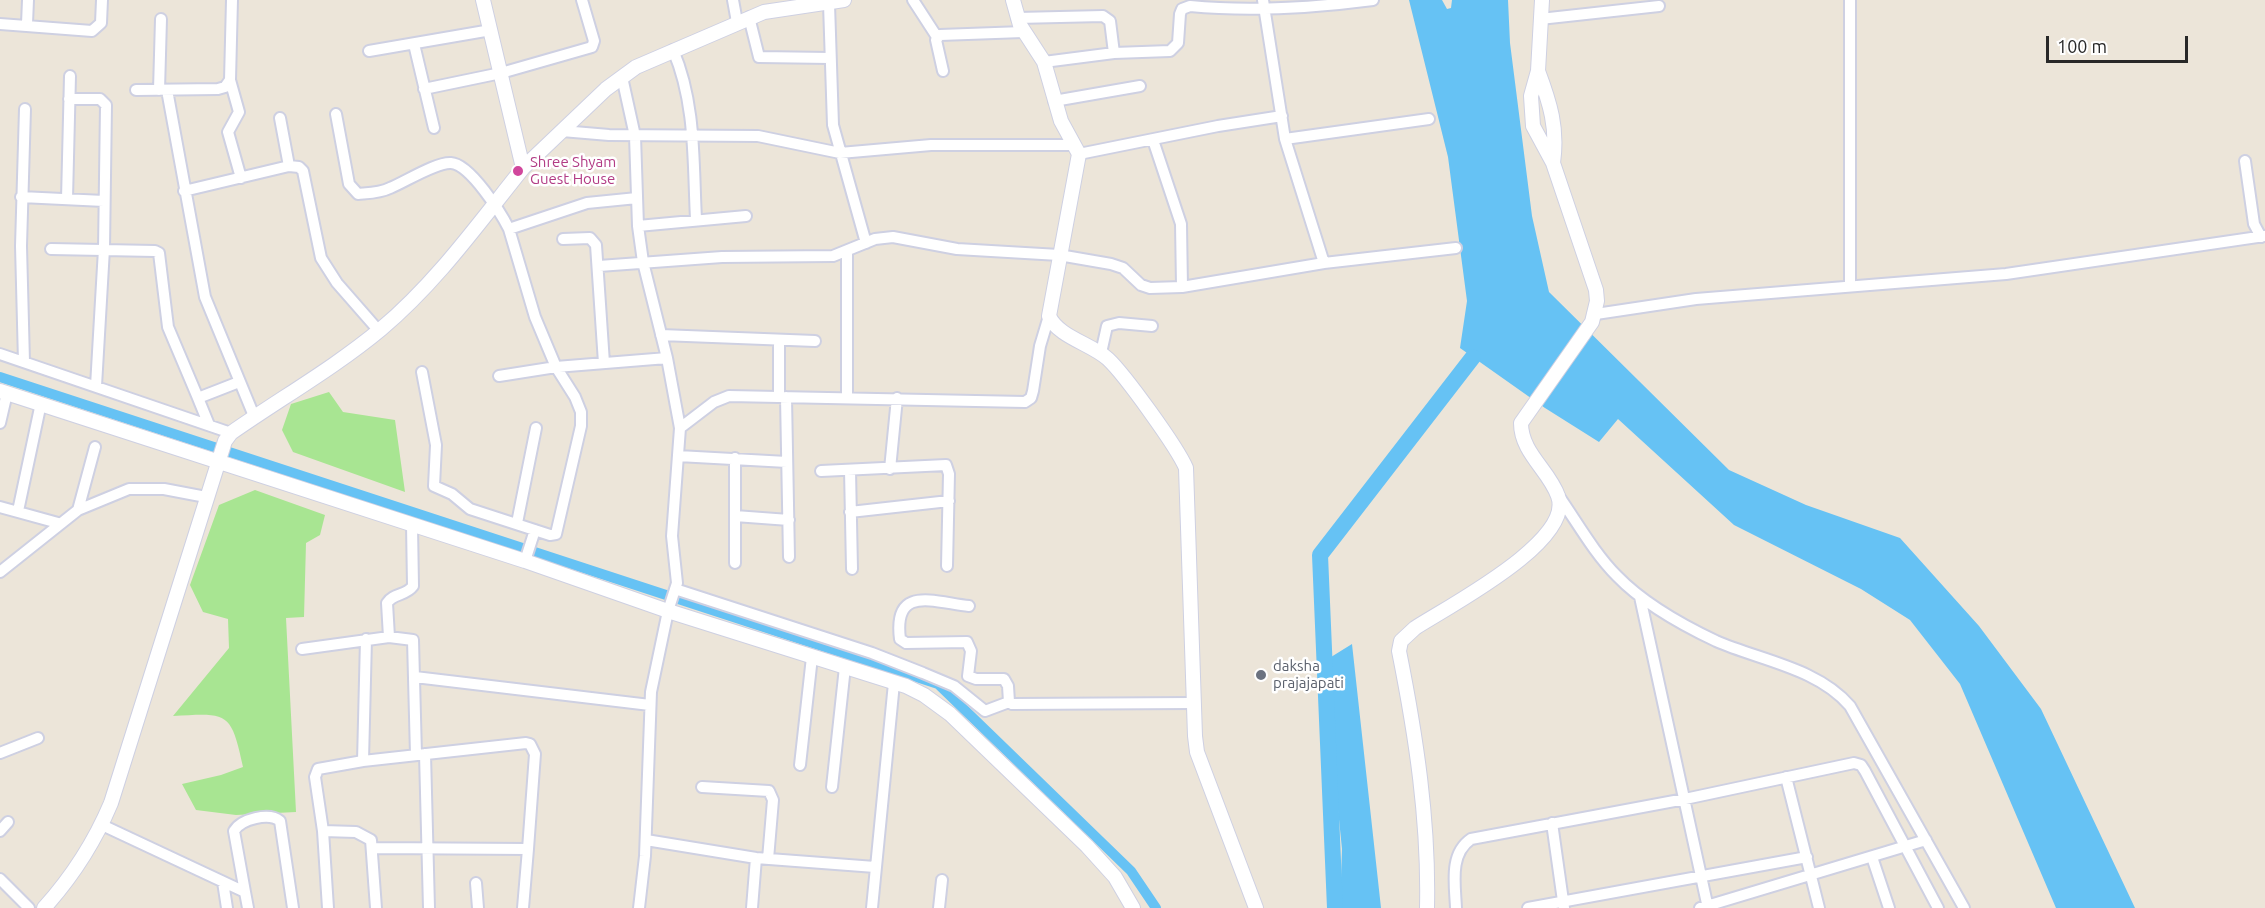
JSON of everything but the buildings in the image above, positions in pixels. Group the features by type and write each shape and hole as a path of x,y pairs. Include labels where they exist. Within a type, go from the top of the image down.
{"street":[{"path":"27,24 28,0"},
{"path":"0,24 27,24 92,31 101,23 102,0"},
{"path":"232,0 230,80 239,112 228,132 241,178"},
{"path":"483,0 523,168"},
{"path":"424,89 501,73 592,47 594,42 582,0"},
{"path":"732,0 759,57 830,58"},
{"path":"44,908 69,877 102,825 206,497 228,437 254,416 343,359 379,331 424,290 523,168 622,77 674,50 743,20 791,4 829,4 844,0"},
{"path":"913,0 937,37 943,71"},
{"path":"680,428 721,398 847,397 1025,402 1031,398 1040,346 1049,316 1076,150 1054,101 1044,62 1023,32 1013,0"},
{"path":"1044,62 1114,53 1170,51 1178,43 1180,14 1185,7 1264,5 1314,8 1374,0"},
{"path":"1542,0 1538,70 1530,110 1533,126 1553,163 1596,290 1594,318 1521,423 1521,434 1525,444 1607,565 1640,597 1693,630 1818,681 1839,693 1850,706 1964,908"},
{"path":"1850,0 1850,285"},
{"path":"829,4 833,125 866,243"},
{"path":"1264,5 1285,138 1324,263"},
{"path":"1540,20 1659,6"},
{"path":"1017,18 1103,15 1110,21 1114,53"},
{"path":"161,19 163,90 205,297 254,416"},
{"path":"369,51 491,30"},
{"path":"937,37 1023,32"},
{"path":"414,44 434,128"},
{"path":"674,50 687,86 696,219"},
{"path":"1538,70 1555,120 1556,141 1553,163"},
{"path":"67,199 70,76"},
{"path":"622,77 635,136 638,226 643,262 667,358 680,428 672,525 678,578 668,609 650,705 645,840 639,908"},
{"path":"136,90 218,89 225,87 230,80"},
{"path":"1054,101 1140,86"},
{"path":"69,99 100,99 106,105 104,249 96,386"},
{"path":"24,362 21,197 25,109"},
{"path":"336,114 349,184 358,194 387,190 439,166 451,163 463,168 494,205 509,229 522,281 556,367 581,411 581,426 558,531 553,535 533,535 517,523 470,509 452,494 434,486 437,457 422,372"},
{"path":"562,131 635,136 758,136 840,153 931,145 1076,150 1153,140 1218,126 1282,116"},
{"path":"279,118 289,166"},
{"path":"1285,138 1429,119"},
{"path":"1153,140 1181,224 1182,287"},
{"path":"1594,318 1696,299 2006,274 2263,237 2254,224 2245,161"},
{"path":"184,190 295,165 303,171 316,243 327,271 379,331"},
{"path":"21,197 104,201"},
{"path":"509,229 587,203 637,198"},
{"path":"638,226 746,216"},
{"path":"599,266 768,255 833,256 866,243 893,237 913,238 957,249 1059,255 1118,266 1129,272 1145,287 1182,287 1324,263 1456,248"},
{"path":"563,239 590,238 594,241 599,266 604,363"},
{"path":"51,249 155,250 159,253 162,258 164,308 168,327 209,425"},
{"path":"847,252 847,397"},
{"path":"1049,316 1052,324 1101,352 1125,380 1186,468 1192,703 1197,752 1256,908"},
{"path":"1101,352 1107,326 1119,323 1152,326"},
{"path":"661,335 815,341"},
{"path":"779,340 787,462 789,557"},
{"path":"0,354 209,425 228,437"},
{"path":"499,376 556,367 667,358"},
{"path":"198,398 239,382"},
{"path":"0,423 3,392 219,458 412,525 526,557 668,609 894,683 924,695 950,714 1104,863 1133,908"},
{"path":"890,469 897,398"},
{"path":"18,511 40,403"},
{"path":"517,523 536,428"},
{"path":"78,510 95,447"},
{"path":"678,456 787,462"},
{"path":"735,458 735,563"},
{"path":"821,471 946,465 950,474 947,566"},
{"path":"850,470 852,569"},
{"path":"0,572 58,523 78,510 129,489 147,487 206,497"},
{"path":"1427,908 1426,826 1412,722 1399,651 1401,641 1415,628 1525,557 1540,543 1559,512 1558,495"},
{"path":"850,512 949,501"},
{"path":"0,507 58,523"},
{"path":"735,516 789,520"},
{"path":"389,637 387,603 395,596 408,592 413,586 412,525"},
{"path":"526,557 533,535"},
{"path":"675,589 913,669 954,686 986,711 1009,702 1017,705 1192,703"},
{"path":"1640,597 1702,877 1705,907 1926,840"},
{"path":"969,606 921,600 908,603 902,610 900,639 906,643 967,642 971,651 968,676 976,679 1004,679 1008,686 1009,702"},
{"path":"302,649 389,637 413,640 428,848 429,908"},
{"path":"363,760 366,639"},
{"path":"800,765 812,657"},
{"path":"832,788 845,667"},
{"path":"415,677 650,705"},
{"path":"872,908 894,683"},
{"path":"0,753 38,738"},
{"path":"328,908 323,831 315,777 318,769 363,760 530,744 535,754 523,908"},
{"path":"1456,908 1455,866 1458,851 1464,843 1482,836 1685,799 1848,764 1861,765 1938,908"},
{"path":"1786,777 1819,908"},
{"path":"702,787 769,791 772,800 752,908"},
{"path":"248,908 234,831 241,823 271,816 280,821 293,908"},
{"path":"1552,823 1564,905"},
{"path":"102,825 245,892"},
{"path":"323,831 364,834 371,840 376,908"},
{"path":"645,840 762,858 875,867"},
{"path":"373,849 528,849"},
{"path":"1872,856 1889,908"},
{"path":"1528,908 1564,905 1807,857"},
{"path":"0,879 30,908"},
{"path":"939,908 942,880"},
{"path":"223,882 227,908"},
{"path":"476,883 478,908"}],"green space":[{"path":"329,392 343,412 395,420 405,492 293,452 282,430 291,404"},
{"path":"255,490 325,515 320,535 306,543 304,617 286,618 296,812 236,815 196,810 182,784 221,775 243,767 235,735 230,725 224,719 216,716 173,716 229,648 228,619 203,612 190,585 219,505"}],"water":[{"path":"1409,0 1442,0 1447,9 1451,8 1452,0 1508,0 1510,43 1532,216 1549,292 1729,470 1806,505 1900,538 1979,626 2041,709 2135,908 2056,908 1960,684 1910,620 1861,589 1734,525 1618,419 1599,442 1545,408 1460,348 1467,301 1448,157"},
{"path":"1352,644 1381,908 1340,908 1342,849 1323,662"}],"waterway":[{"path":"1335,908 1320,555 1473,357"},
{"path":"0,377 938,684 1131,871 1156,908"}],"place":[{"name":"Shree Shyam Guest House","path":"518,171"},
{"name":"daksha prajajapati","path":"1261,675"}]}
